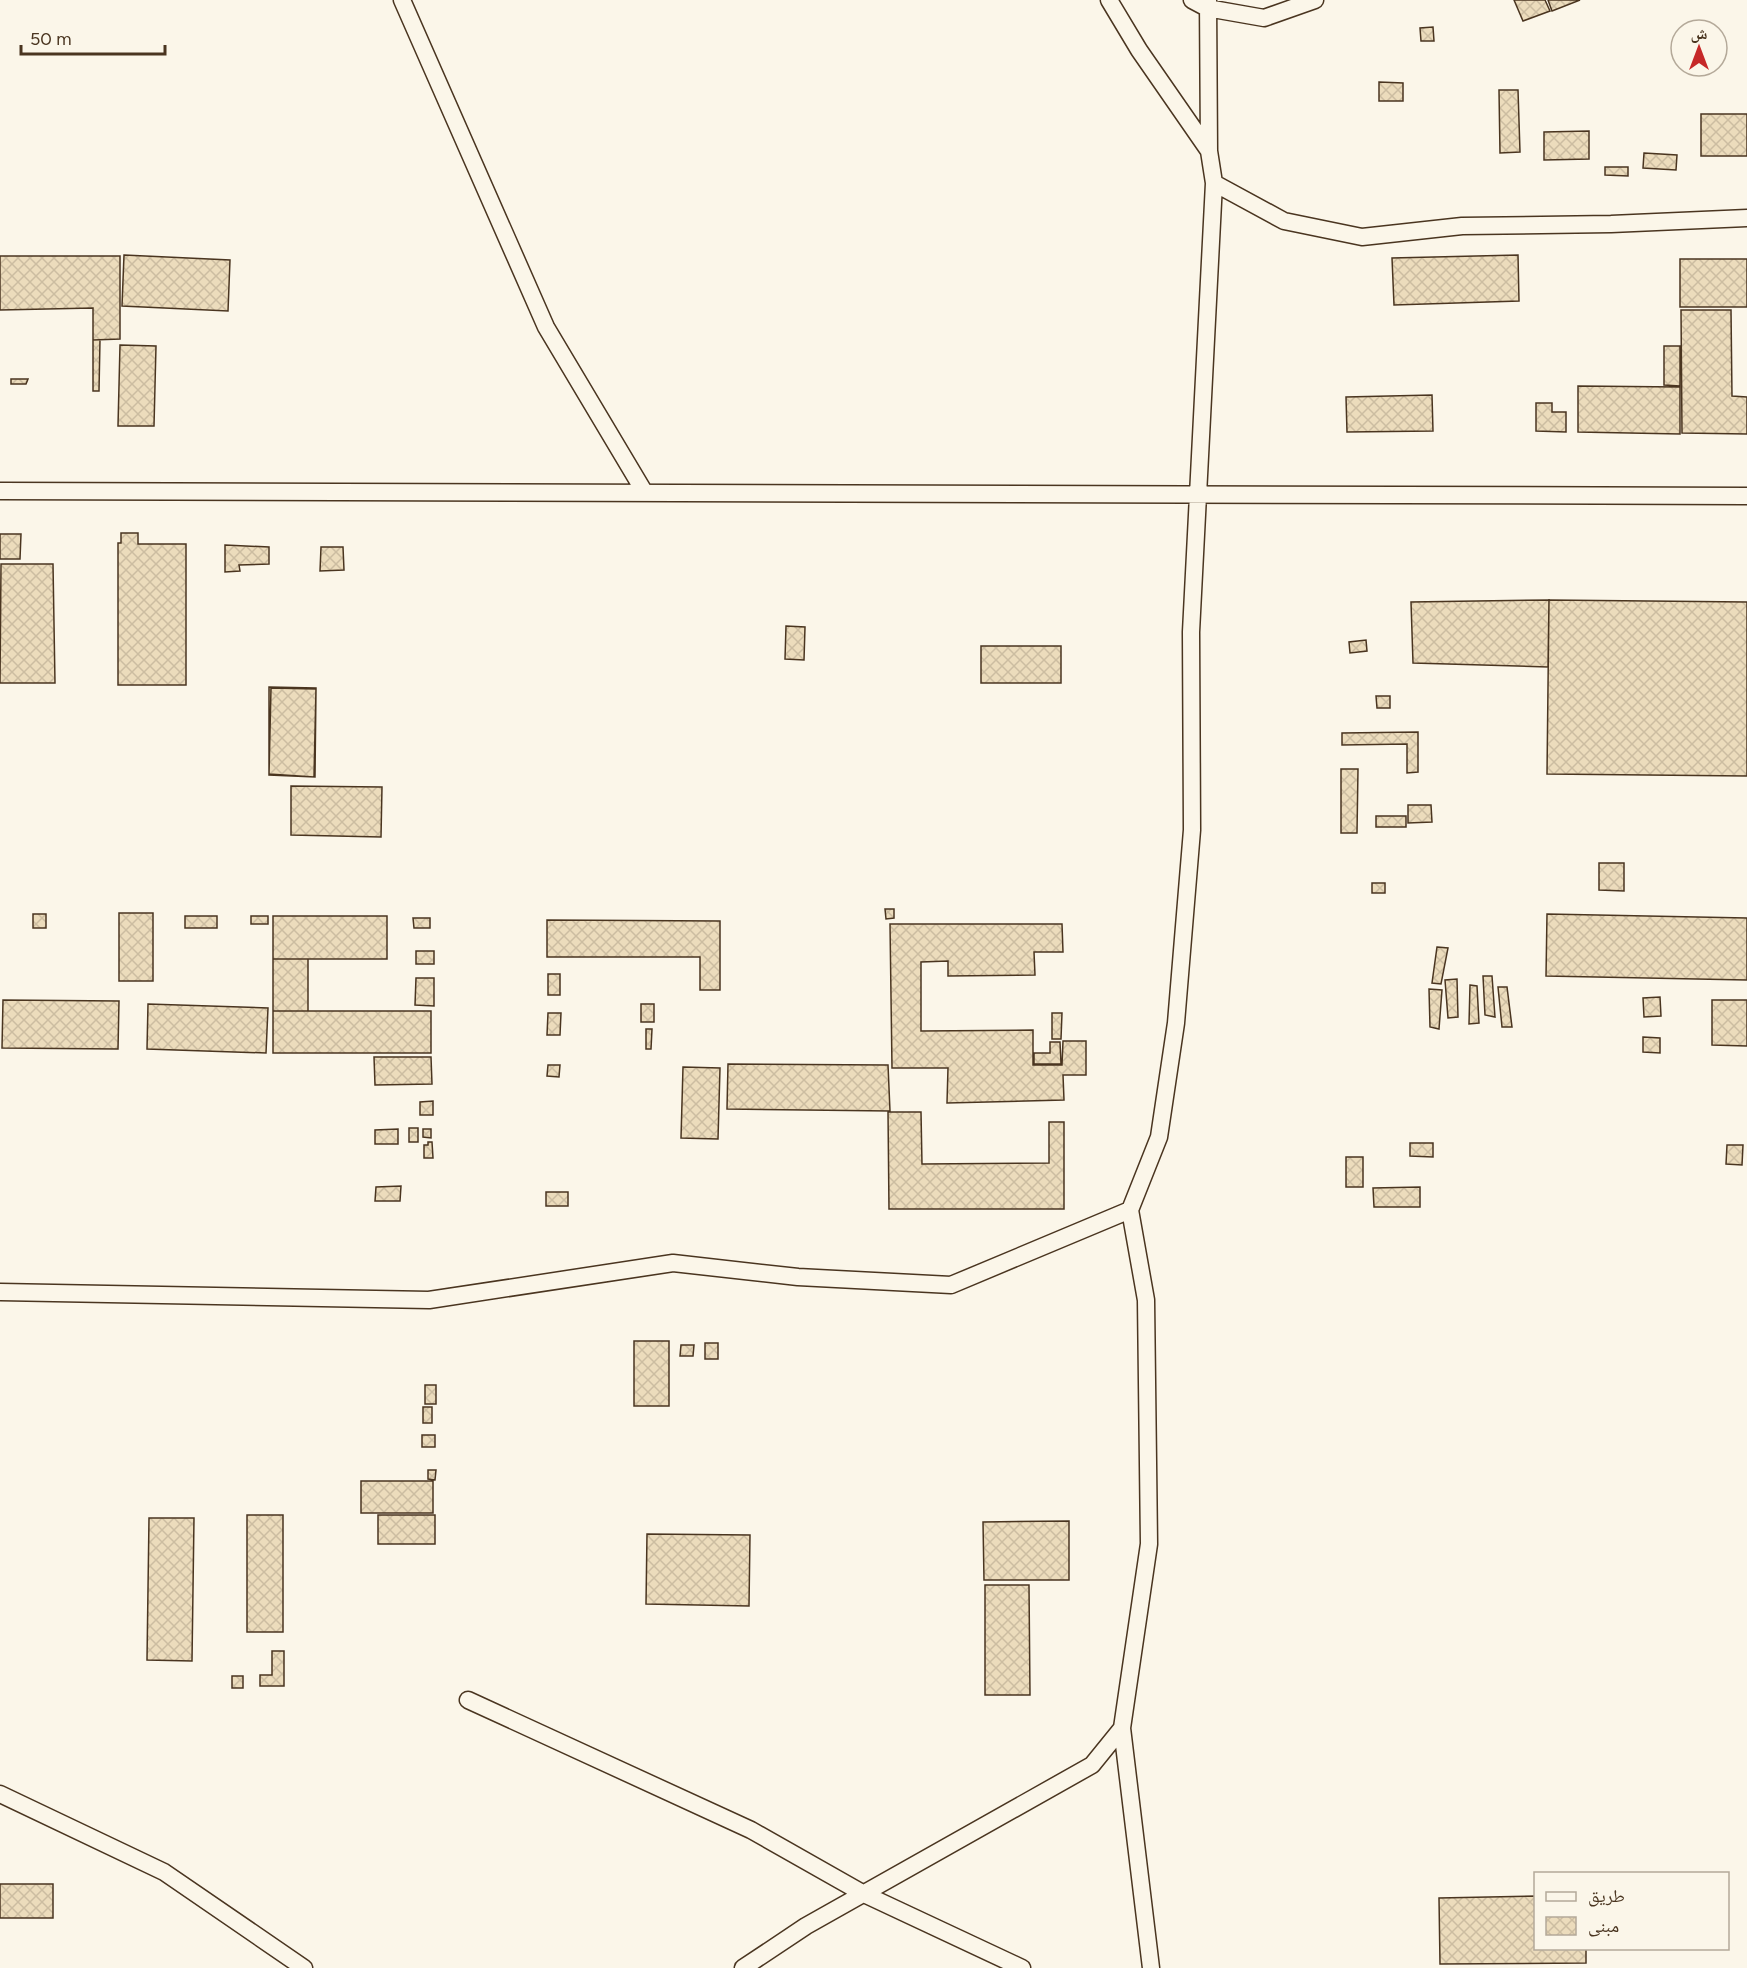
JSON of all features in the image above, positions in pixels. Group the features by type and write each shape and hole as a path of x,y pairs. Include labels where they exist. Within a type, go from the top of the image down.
{"street":[{"path":"402,0 546,327 645,493"},
{"path":"1109,0 1139,50 1209,151"},
{"path":"1191,0 1264,18 1279,5 1315,0"},
{"path":"1151,1968 1122,1728 1149,1544 1146,1300 1130,1210 1159,1137 1176,1023 1192,830 1191,632 1214,183 1209,151 1208,4"},
{"path":"1214,183 1284,221 1362,237 1462,226 1611,224 1747,218"},
{"path":"0,491 1747,496"},
{"path":"0,1292 429,1300 674,1263 798,1277 951,1285 1130,1210"},
{"path":"468,1700 751,1830 864,1894 1022,1968"},
{"path":"743,1968 806,1926 1092,1765 1122,1728"},
{"path":"0,1794 164,1872 304,1968"}],"building":[{"path":"1514,0 1545,0 1550,11 1523,21"},
{"path":"1548,0 1580,0 1552,11"},
{"path":"1433,27 1434,41 1421,41 1420,28"},
{"path":"1379,82 1403,83 1403,101 1379,101"},
{"path":"1499,90 1518,90 1520,152 1500,153"},
{"path":"1701,114 1747,114 1747,156 1701,156"},
{"path":"1589,131 1589,159 1544,160 1544,132"},
{"path":"1644,153 1677,155 1676,170 1643,168"},
{"path":"1605,167 1628,167 1628,176 1605,175"},
{"path":"124,255 230,260 228,311 122,306"},
{"path":"1518,255 1519,301 1394,305 1392,258"},
{"path":"0,256 120,256 120,339 93,340 93,308 0,310"},
{"path":"1680,259 1747,259 1747,307 1680,307"},
{"path":"1681,310 1731,310 1732,396 1747,397 1747,434 1682,433"},
{"path":"93,340 100,340 99,391 93,391"},
{"path":"120,345 156,346 154,426 118,426"},
{"path":"1664,346 1680,346 1680,386 1664,385"},
{"path":"11,379 28,379 26,384 11,384"},
{"path":"1578,386 1680,387 1680,434 1578,432"},
{"path":"1432,395 1433,431 1347,432 1346,397"},
{"path":"1536,403 1552,403 1552,412 1566,412 1566,432 1536,431"},
{"path":"121,533 138,533 138,544 186,544 186,685 118,685 118,543 121,543"},
{"path":"0,534 21,534 20,559 0,559"},
{"path":"225,545 269,547 269,564 239,565 240,571 225,572"},
{"path":"321,547 343,547 344,570 320,571"},
{"path":"1,564 53,564 55,683 0,683"},
{"path":"1549,600 1747,602 1747,776 1547,774"},
{"path":"1549,600 1548,667 1413,663 1411,602"},
{"path":"786,626 805,627 804,660 785,659"},
{"path":"1366,640 1367,651 1350,653 1349,642"},
{"path":"981,646 1061,646 1061,683 981,683"},
{"path":"269,687 316,688 314,777 269,774"},
{"path":"271,688 316,689 315,777 269,775"},
{"path":"1376,696 1390,696 1390,708 1377,708"},
{"path":"1418,732 1418,772 1407,773 1407,744 1342,745 1342,733"},
{"path":"1341,769 1358,769 1357,833 1341,833"},
{"path":"291,786 382,787 381,837 291,835"},
{"path":"1408,805 1431,805 1432,822 1408,823"},
{"path":"1376,816 1406,816 1406,827 1376,827"},
{"path":"1599,863 1624,863 1624,891 1599,890"},
{"path":"1372,883 1385,883 1385,893 1372,893"},
{"path":"885,909 894,909 894,918 886,919"},
{"path":"119,913 153,913 153,981 119,981"},
{"path":"33,914 46,914 46,928 33,928"},
{"path":"1547,914 1747,918 1747,980 1546,976"},
{"path":"185,916 217,916 217,928 185,928"},
{"path":"251,916 268,916 268,924 251,924"},
{"path":"273,916 387,916 387,959 273,959"},
{"path":"413,918 430,918 430,928 414,928"},
{"path":"547,920 720,921 720,990 700,990 700,957 547,957"},
{"path":"890,924 1062,924 1063,952 1034,952 1035,975 948,976 948,961 921,962 921,1031 1033,1030 1033,1065 1062,1065 1063,1041 1086,1041 1086,1075 1063,1075 1064,1100 947,1103 948,1068 892,1068"},
{"path":"1437,947 1448,948 1441,984 1432,983"},
{"path":"416,951 434,951 434,964 416,964"},
{"path":"273,959 308,959 308,1011 273,1011"},
{"path":"548,974 560,974 560,995 548,995"},
{"path":"1483,976 1492,976 1495,1017 1485,1015"},
{"path":"416,978 434,978 434,1006 415,1005"},
{"path":"1457,979 1458,1017 1448,1018 1445,980"},
{"path":"1470,985 1477,986 1479,1023 1469,1024"},
{"path":"1498,987 1507,987 1512,1027 1502,1027"},
{"path":"1429,989 1442,990 1439,1029 1430,1027"},
{"path":"1660,997 1661,1016 1644,1017 1643,998"},
{"path":"3,1000 119,1001 118,1049 2,1048"},
{"path":"1712,1000 1747,1000 1747,1046 1712,1045"},
{"path":"148,1004 268,1008 266,1053 147,1049"},
{"path":"641,1004 654,1004 654,1022 641,1022"},
{"path":"273,1011 431,1011 431,1053 273,1053"},
{"path":"548,1013 561,1013 560,1035 547,1035"},
{"path":"1052,1013 1062,1013 1061,1039 1052,1039"},
{"path":"646,1029 652,1029 651,1049 646,1049"},
{"path":"1643,1037 1660,1038 1660,1053 1643,1052"},
{"path":"1050,1042 1060,1042 1061,1064 1034,1064 1034,1053 1050,1053"},
{"path":"374,1057 431,1057 432,1084 375,1085"},
{"path":"728,1064 888,1065 890,1111 727,1109"},
{"path":"548,1065 560,1065 559,1077 547,1076"},
{"path":"683,1067 720,1068 718,1139 681,1138"},
{"path":"433,1101 433,1115 420,1115 420,1102"},
{"path":"888,1112 921,1112 922,1164 1049,1163 1049,1122 1064,1122 1064,1209 889,1209"},
{"path":"409,1128 418,1128 418,1142 409,1142"},
{"path":"398,1129 398,1144 375,1144 375,1130"},
{"path":"423,1129 431,1129 431,1138 423,1137"},
{"path":"428,1142 432,1142 433,1158 424,1158 424,1145 428,1145"},
{"path":"1410,1143 1433,1143 1433,1157 1410,1156"},
{"path":"1727,1145 1743,1145 1742,1165 1726,1164"},
{"path":"1346,1157 1363,1157 1363,1187 1346,1187"},
{"path":"401,1186 400,1201 375,1201 376,1187"},
{"path":"1420,1187 1420,1207 1374,1207 1373,1188"},
{"path":"546,1192 568,1192 568,1206 546,1206"},
{"path":"634,1341 669,1341 669,1406 634,1406"},
{"path":"705,1343 718,1343 718,1359 705,1359"},
{"path":"681,1345 694,1345 693,1356 680,1356"},
{"path":"425,1385 436,1385 436,1404 425,1404"},
{"path":"423,1407 432,1407 432,1423 423,1423"},
{"path":"422,1435 435,1435 435,1447 422,1447"},
{"path":"428,1470 436,1470 435,1480 428,1479"},
{"path":"361,1481 433,1481 433,1513 361,1513"},
{"path":"247,1515 283,1515 283,1632 247,1632"},
{"path":"378,1515 435,1515 435,1544 378,1544"},
{"path":"149,1518 194,1518 192,1661 147,1660"},
{"path":"1069,1521 1069,1580 984,1580 983,1522"},
{"path":"647,1534 750,1535 749,1606 646,1604"},
{"path":"985,1585 1029,1585 1030,1695 985,1695"},
{"path":"272,1651 284,1651 284,1686 260,1686 260,1675 272,1675"},
{"path":"232,1676 243,1676 243,1688 232,1688"},
{"path":"0,1884 53,1884 53,1918 0,1918"},
{"path":"1534,1896 1534,1950 1586,1950 1586,1963 1440,1964 1439,1898"}]}
